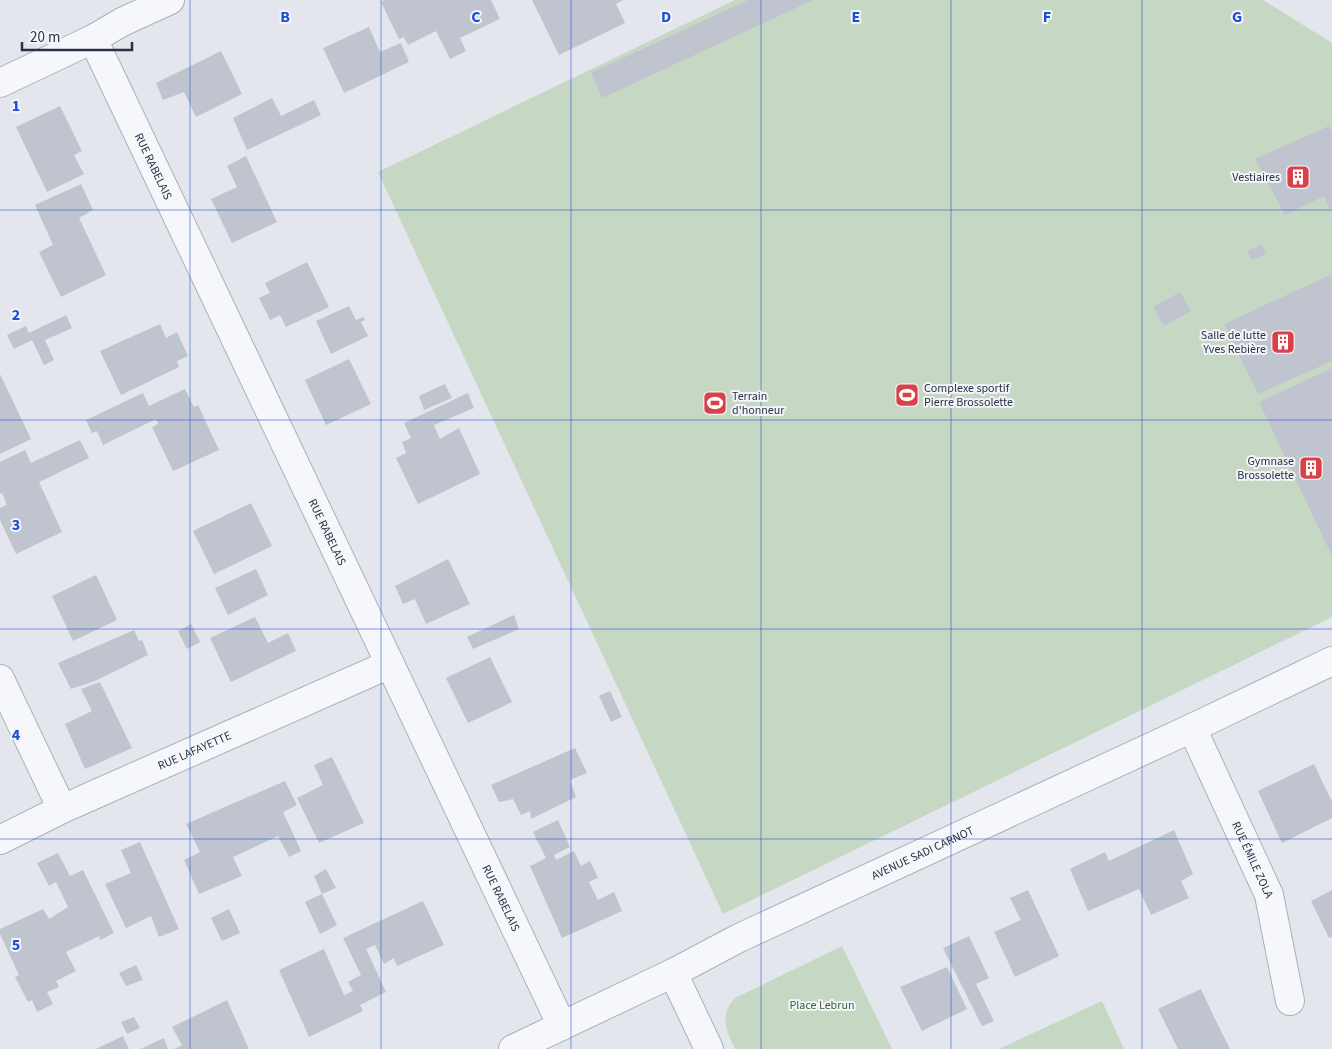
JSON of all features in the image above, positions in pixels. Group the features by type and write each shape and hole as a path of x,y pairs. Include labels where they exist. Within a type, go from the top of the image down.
{"street":[{"path":"0,83 170,0"},
{"name":"RUE RABELAIS","path":"93,39 562,1026"},
{"name":"AVENUE SADI CARNOT","path":"513,1049 673,973 739,938 1192,728 1332,660"},
{"name":"RUE LAFAYETTE","path":"0,840 62,809 390,664"},
{"path":"0,680 62,809"},
{"name":"RUE ÉMILE ZOLA","path":"1192,728 1269,895 1290,1001"},
{"path":"673,973 709,1049"}],"green space":[{"name":"Complexe sportif Pierre Brossolette","path":"735,0 1263,0 1332,43 1332,617 723,914 378,172"},
{"name":"Place Lebrun","path":"842,946 892,1049 735,1049 727,1029 726,1017 727,1010 735,998"},
{"path":"1102,1001 1124,1049 999,1049"}],"building":[{"path":"384,0 491,0 500,19 460,38 466,51 450,59 436,31 408,45 404,37 399,39 381,2"},
{"path":"532,0 623,0 616,4 625,23 559,55"},
{"path":"748,0 813,0 602,98 591,73"},
{"path":"369,27 380,52 401,43 409,62 344,93 323,48"},
{"path":"221,51 242,94 196,117 184,92 163,100 156,83"},
{"path":"272,98 281,116 314,100 321,115 247,150 233,118"},
{"path":"60,106 82,151 74,155 84,174 47,192 16,127"},
{"name":"Vestiaires","path":"1329,126 1332,132 1332,208 1330,209 1324,196 1285,215 1255,159"},
{"path":"246,156 277,222 232,243 211,199 237,187 227,166"},
{"path":"81,184 93,210 79,218 106,275 61,297 39,252 53,245 35,205"},
{"path":"1262,244 1266,254 1252,260 1247,251"},
{"path":"307,262 329,307 286,327 280,315 270,320 259,298 270,293 265,283"},
{"name":"Salle de lutte Yves Rebière","path":"1332,274 1332,361 1258,394 1224,324"},
{"path":"1180,292 1191,311 1164,326 1153,307"},
{"path":"349,306 356,320 363,317 365,320 361,322 368,336 331,354 316,321"},
{"path":"66,315 72,328 45,340 54,360 44,365 32,340 14,349 7,335 26,326 29,333"},
{"path":"160,324 166,338 177,332 188,356 177,361 179,367 121,395 100,351"},
{"path":"349,359 371,404 326,425 305,380"},
{"name":"Gymnase Brossolette","path":"1332,368 1332,556 1259,402"},
{"path":"0,374 31,439 0,454"},
{"path":"445,384 452,398 424,410 419,396"},
{"path":"185,389 194,407 198,405 219,450 173,471 152,427 158,424 156,419 103,445 97,431 92,433 86,420 143,393 149,406"},
{"path":"468,393 474,408 434,425 440,439 459,428 480,474 418,504 396,458 406,453 402,442 411,438 404,423"},
{"path":"80,440 89,458 39,482 62,532 16,554 0,520 0,508 7,505 2,493 0,494 0,462 25,450 31,463"},
{"path":"251,503 272,546 214,574 193,531"},
{"path":"448,559 470,604 426,624 415,599 403,604 395,586"},
{"path":"256,569 268,595 228,615 215,588"},
{"path":"96,575 117,620 73,641 52,596"},
{"path":"514,615 519,629 473,649 467,637"},
{"path":"255,617 268,643 288,633 296,651 231,682 210,638"},
{"path":"191,624 200,642 187,649 178,631"},
{"path":"134,630 139,641 142,640 148,655 95,681 71,689 58,663"},
{"path":"490,657 512,702 468,723 446,678"},
{"path":"100,682 132,748 85,769 65,724 92,711 81,689"},
{"path":"610,691 622,717 611,722 599,696"},
{"path":"575,748 587,773 570,780 576,797 531,819 530,811 521,815 513,799 499,802 491,785"},
{"path":"332,757 364,823 319,843 297,798 323,785 314,765"},
{"path":"1314,764 1332,802 1332,818 1282,843 1258,791"},
{"path":"285,781 297,805 283,812 301,851 289,857 278,836 233,857 242,876 199,894 184,860 200,852 186,824"},
{"path":"558,820 570,847 554,855 556,860 574,851 581,866 590,861 598,878 589,882 598,900 614,892 622,911 562,938 530,866 546,858 533,832"},
{"path":"1174,830 1193,874 1181,881 1189,898 1151,915 1139,889 1088,911 1070,869 1105,852 1109,861"},
{"path":"140,842 179,929 159,937 151,916 126,928 105,884 131,873 121,850"},
{"path":"58,853 70,876 83,870 114,933 100,940 99,936 66,952 76,971 56,981 59,987 47,992 53,1004 37,1012 32,1000 28,1002 15,977 19,975 0,934 0,929 43,909 49,919 68,907 56,882 49,886 37,863"},
{"path":"326,869 336,888 322,894 314,876"},
{"path":"1028,890 1059,956 1015,977 994,932 1021,920 1010,898"},
{"path":"1332,890 1332,937 1329,938 1311,901"},
{"path":"322,894 337,925 320,934 305,902"},
{"path":"423,901 444,945 397,966 394,958 384,964 375,945 366,949 386,992 360,1005 363,1011 309,1037 279,970 324,949 344,995 353,991 348,982 361,975 343,938"},
{"path":"229,909 240,933 222,941 211,918"},
{"path":"969,936 989,978 976,984 994,1021 982,1026 943,948"},
{"path":"136,965 143,980 126,986 119,973"},
{"path":"947,967 967,1009 922,1031 900,987"},
{"path":"1201,989 1230,1049 1178,1049 1158,1009"},
{"path":"227,1000 249,1049 174,1049 182,1045 172,1027"},
{"path":"134,1017 140,1028 127,1034 121,1022"},
{"path":"123,1036 129,1049 96,1049"},
{"path":"164,1038 168,1049 140,1049 151,1044"}],"place":[{"name":"Vestiaires","path":"1298,177"},
{"name":"Salle de lutte Yves Rebière","path":"1283,342"},
{"name":"Complexe sportif Pierre Brossolette","path":"907,395"},
{"name":"Terrain d'honneur","path":"715,403"},
{"name":"Gymnase Brossolette","path":"1311,468"}]}
